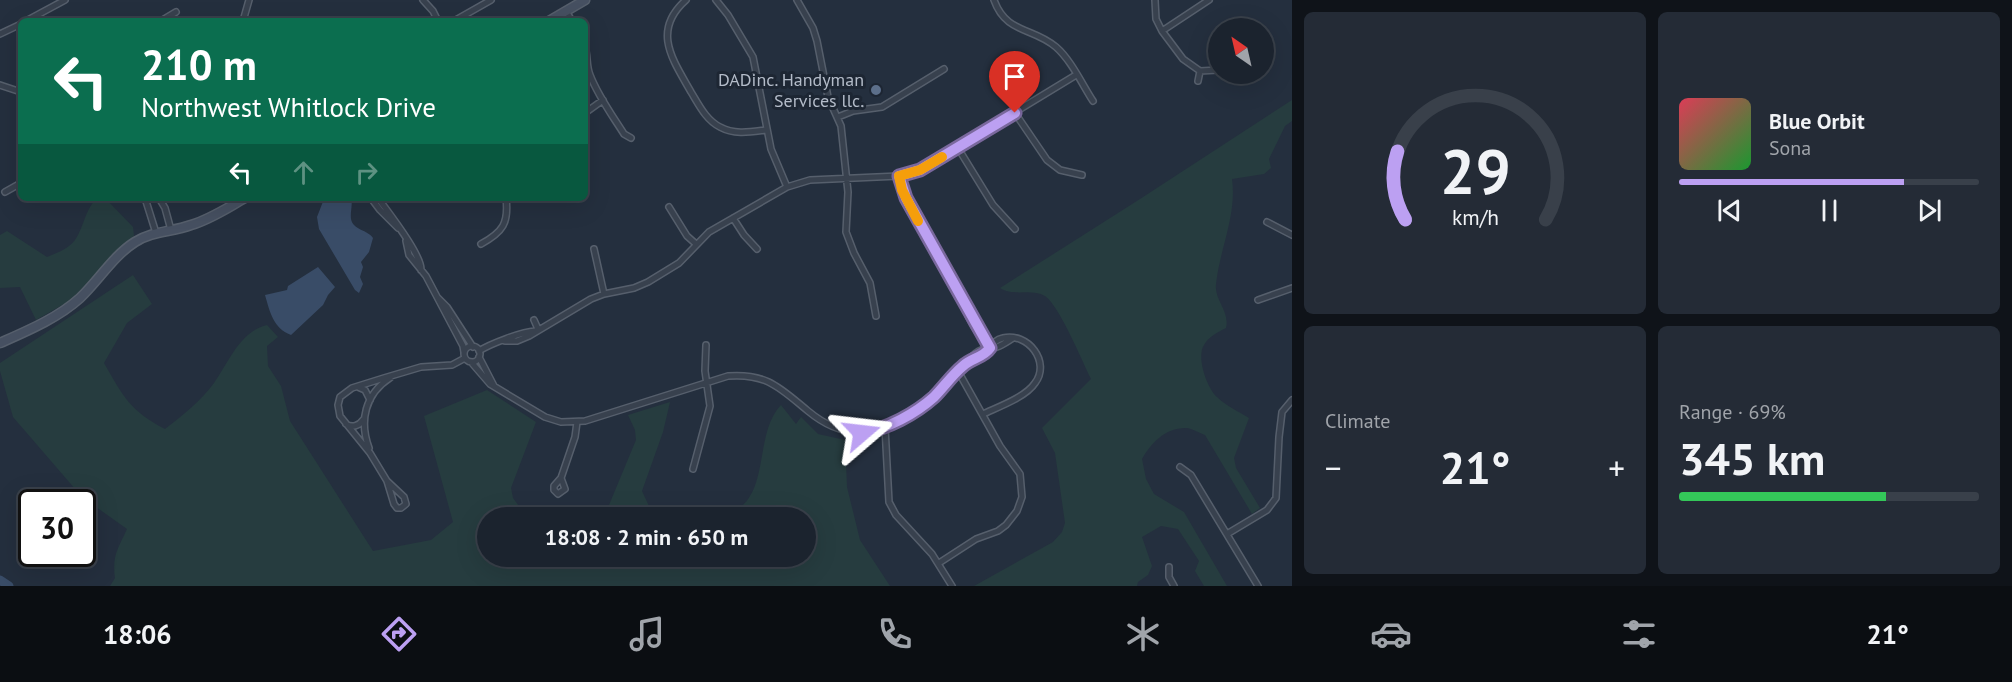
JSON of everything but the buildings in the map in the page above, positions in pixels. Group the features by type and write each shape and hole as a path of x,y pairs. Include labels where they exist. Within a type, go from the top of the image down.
{"main road":[{"path":"554,18 585,0"},
{"path":"0,343 69,307 127,248 139,240 205,220 239,201"}],"street":[{"path":"31,18 64,0"},
{"path":"244,18 249,0"},
{"path":"423,0 434,11 437,18"},
{"path":"459,18 491,0"},
{"path":"686,0 671,19 667,44 672,58 702,110 712,122 733,132 766,130"},
{"path":"716,0 728,15 753,57 758,74 766,130 771,149 787,187"},
{"path":"797,0 817,41 828,97 838,117 843,138 846,177 846,232 870,283 876,316"},
{"path":"994,0 1000,13 1010,24 1056,47 1093,101"},
{"path":"1155,0 1156,19 1183,59 1200,71 1208,71"},
{"path":"1162,31 1209,0"},
{"path":"567,11 570,18"},
{"path":"166,18 176,12"},
{"path":"0,34 18,25"},
{"path":"588,66 603,100 624,134 631,138"},
{"path":"838,117 853,111 882,107 944,69"},
{"path":"1198,81 1200,71"},
{"path":"467,357 467,348 477,352 492,344 517,341 604,294 641,285 678,262 709,232 787,187 810,180 899,176 920,170 1076,75"},
{"path":"0,85 18,91"},
{"path":"588,111 603,100"},
{"path":"1015,113 1047,160 1060,170 1082,175"},
{"path":"958,148 993,206 1015,229"},
{"path":"899,176 906,198 990,348"},
{"path":"5,192 18,185"},
{"path":"146,201 156,233"},
{"path":"161,201 171,230"},
{"path":"373,201 390,222 400,229"},
{"path":"380,201 400,229 410,255 477,352 494,386"},
{"path":"481,244 500,231 508,214 506,201"},
{"path":"669,207 687,236 696,244"},
{"path":"734,218 744,235 757,249"},
{"path":"1267,222 1292,235"},
{"path":"594,249 604,294"},
{"path":"1258,300 1292,288"},
{"path":"438,298 467,357 485,381 545,417 561,422 577,422 728,376 757,376 781,387 809,412 828,425 853,432 876,430 924,404 978,351 990,348 997,340 1005,337 1025,342 1036,352 1040,363 1038,379 1026,392 983,414"},
{"path":"534,320 536,330"},
{"path":"693,470 709,412 710,400 705,371 706,345"},
{"path":"467,357 476,361 477,352"},
{"path":"387,481 394,504 397,508 402,508 406,504 404,498 387,481 370,453 344,423 338,412 339,400 343,393 421,367 452,365 467,357"},
{"path":"939,563 976,539 998,531 1006,525 1020,505 1022,485 1020,474 1000,446 958,370"},
{"path":"370,453 365,438 364,419 370,400 380,386 396,375"},
{"path":"950,379 967,386"},
{"path":"357,387 364,390 370,400"},
{"path":"1227,534 1267,510 1276,498 1278,437 1282,412 1292,400"},
{"path":"344,423 354,426 364,419"},
{"path":"561,478 575,437 577,422"},
{"path":"885,427 887,490 892,509 939,563 949,585"},
{"path":"876,430 885,448"},
{"path":"1180,467 1191,474 1258,586"},
{"path":"1169,567 1169,577 1174,586"}],"green space":[{"path":"1292,100 1292,121 1285,126 1269,159 1271,168 1264,174 1232,179 1232,206 1216,284 1217,295 1226,316 1226,328 1206,342 1201,357 1206,380 1213,393 1224,403 1249,418 1234,458 1236,468 1260,508 1252,514 1205,435 1194,430 1179,428 1166,433 1150,447 1142,459 1146,479 1154,494 1184,512 1227,586 1204,586 1195,571 1199,561 1178,529 1161,526 1142,537 1152,566 1148,575 1138,582 1137,586 974,586 1053,542 1062,532 1065,523 1055,453 1042,428 1091,379 1064,322 1051,301 1040,294 1011,292 1000,288"},
{"path":"108,201 133,227 134,236 71,300 36,320 20,287 0,288 0,235 7,231 47,257 66,248 75,240 93,202"},
{"path":"133,275 152,304 127,323 104,363 128,402 143,416 165,429 209,390 242,340 258,328 267,325 278,337 267,346 268,366 281,386 290,421 373,551 431,540 453,522 424,416 487,390 536,422 511,488 513,498 520,507 477,507 477,567 816,567 816,507 739,507 747,501 755,487 766,435 781,405 796,424 801,417 818,434 845,440 847,487 860,540 890,586 110,586 115,578 116,552 127,529 96,507 96,489 75,489 13,417 0,371 0,363"},
{"path":"670,402 663,432 642,491 649,507 608,507 636,440 635,430 628,415"}],"water":[{"path":"323,201 352,201 352,223 373,238 369,252 361,262 363,267 360,277 363,284 359,293 355,290 319,229 317,217"},
{"path":"318,267 335,287 323,305 291,335 276,324 265,295 287,290 288,286"}],"waterway":[{"path":"0,580 9,586"}],"slow traffic":[{"path":"918,221 902,190 899,176 920,170 942,157"}],"place":[{"name":"DADinc. Handyman Services llc.","path":"876,90"}],"route":[{"path":"862,433 888,425 924,404 940,391 962,366 986,353 990,348 906,198 899,176 920,170 1015,113"}]}
